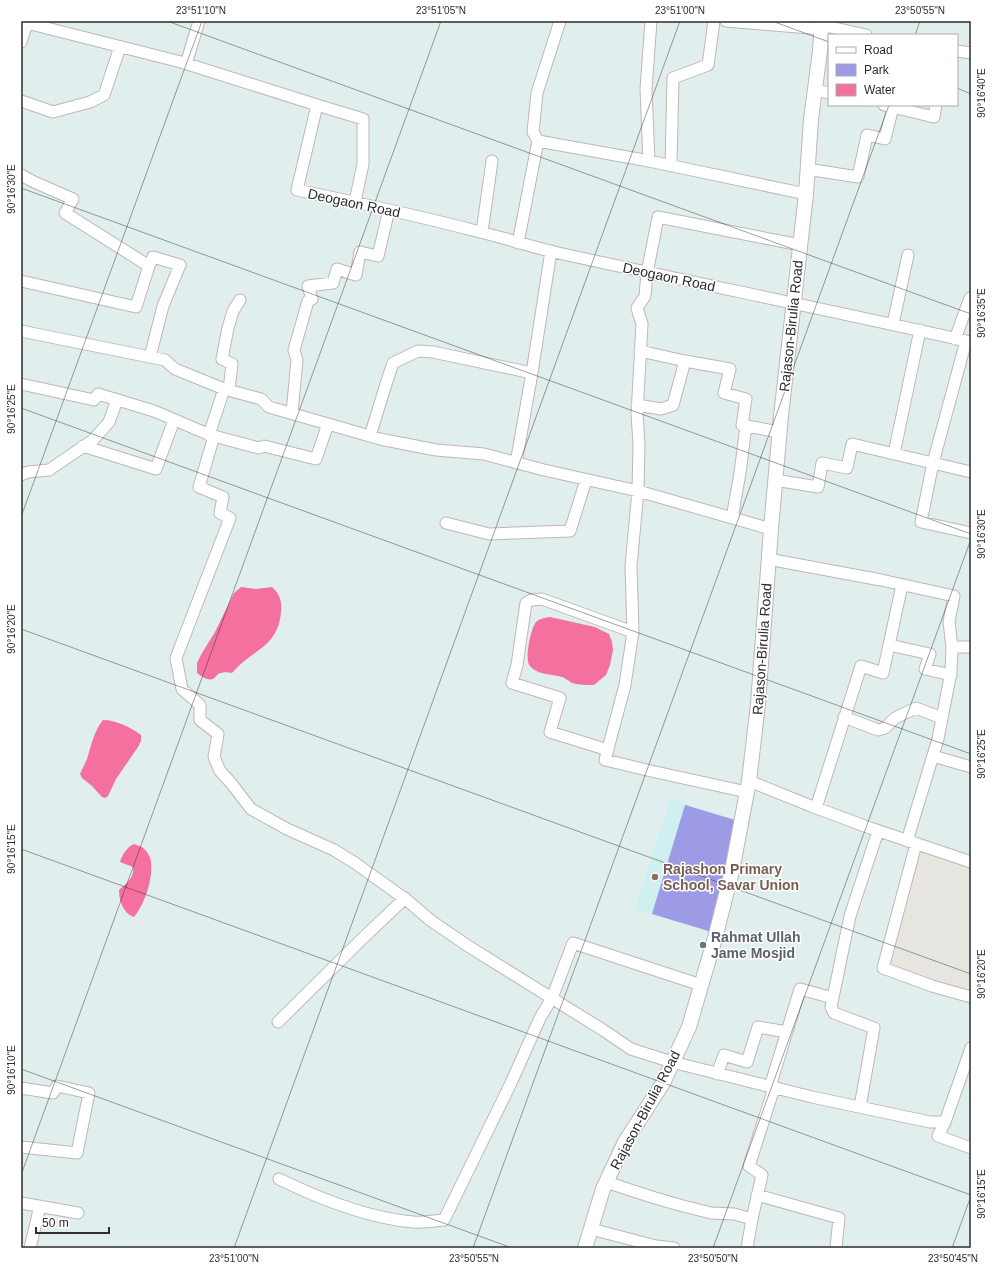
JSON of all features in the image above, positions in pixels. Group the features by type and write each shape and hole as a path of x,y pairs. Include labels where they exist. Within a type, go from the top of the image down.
{"street":[{"path":"186,64 199,21"},
{"path":"518,243 538,141 533,132 537,93 560,21"},
{"path":"650,21 646,89 650,161"},
{"path":"672,166 673,78 708,65 714,21"},
{"path":"726,21 821,25 862,34"},
{"path":"21,42 27,22 186,64 363,120 363,164 355,202"},
{"name":"Rajason-Birulia Road","path":"585,1248 606,1182 625,1142 663,1083 689,1027 732,871 748,786 758,704 779,432 792,302 806,194 807,169 820,51 821,25"},
{"path":"21,101 53,112 90,102 104,95 120,47"},
{"path":"958,51 971,52"},
{"path":"815,90 828,93"},
{"name":"Deogaon Road","path":"317,105 298,190 482,232 518,243 647,273 792,302 964,341"},
{"path":"807,169 858,176 867,135 885,139 888,106 934,117 936,106"},
{"path":"538,141 650,161 806,194"},
{"path":"482,232 492,162"},
{"path":"21,175 73,199 65,213 149,266"},
{"path":"292,413 297,360 294,350 308,301 312,299 308,286 333,283 337,269 356,275 360,252 378,256 389,210"},
{"path":"800,245 658,217 647,273 645,296 637,308 642,324 637,405 639,444 638,492 632,566 633,632 625,685 606,760 651,771 748,786 971,862"},
{"path":"516,463 552,251"},
{"path":"892,324 908,255"},
{"path":"21,281 136,307 153,257 180,265 163,306 150,357"},
{"path":"971,298 964,341 933,463 921,522 971,533"},
{"path":"240,300 232,311 222,358 232,364 227,390 212,435 199,488 224,497 220,513 230,518 176,658 182,689 200,705 200,720 218,734 214,757 220,771 250,809 287,829 334,850 355,863 405,898 430,920 468,946 604,1030 631,1049 672,1062 772,1087 930,1122 945,1122"},
{"path":"894,454 920,330"},
{"path":"21,331 165,360 174,369 227,390 262,399 269,407 370,436 436,450 484,454 638,492 771,529"},
{"path":"640,351 730,369 724,393 746,399 742,425 779,432"},
{"path":"370,436 393,363 418,352 432,352 532,373"},
{"path":"637,405 660,409 673,405 685,361"},
{"path":"21,384 94,400 98,394 154,411 212,435 259,448 264,446 316,459 328,424"},
{"path":"21,474 49,470 93,440 109,422 117,400"},
{"path":"83,446 156,469 174,420"},
{"path":"732,518 746,426"},
{"path":"775,480 818,487 822,463 847,468 852,444 971,472"},
{"path":"446,523 489,534 570,531 586,480"},
{"path":"768,559 954,596 949,622 952,647 951,675 938,739 911,842 883,968 932,986 971,997"},
{"path":"816,808 860,666 884,673 902,585"},
{"path":"608,750 550,732 560,698 512,683 518,664 526,603 531,600 542,599 633,632"},
{"path":"889,645 930,654 925,669 951,675"},
{"path":"952,647 971,647"},
{"path":"844,717 878,730 885,728 895,718 916,708 942,718"},
{"path":"933,756 971,767"},
{"path":"860,1107 874,1028 834,1013 831,1007 850,916 878,831"},
{"path":"278,1022 405,898"},
{"path":"278,1179 309,1194 378,1217 415,1222 444,1220 511,1083 540,1018 552,998 573,943 701,985"},
{"path":"747,1248 762,1175 749,1166 800,989 833,998"},
{"path":"717,1074 724,1055 747,1062 758,1027 787,1032"},
{"path":"971,1048 945,1122 938,1136 971,1148"},
{"path":"21,1088 53,1093 57,1086 89,1093 77,1153 21,1148"},
{"path":"606,1182 683,1206 711,1213 734,1214 752,1218"},
{"path":"758,1195 839,1218 836,1248"},
{"path":"21,1203 78,1213"},
{"path":"30,1248 40,1206"},
{"path":"591,1229 656,1246 674,1248"}],"shaded area":[{"path":"670,799 747,823 717,935 635,909"},
{"path":"920,848 971,863 971,991 887,967"}],"green space":[{"path":"685,805 745,823 712,932 652,914"}],"water":[{"path":"241,587 256,589 272,587 280,598 281,612 279,624 269,641 232,673 222,673 218,674 213,679 206,679 197,673 197,663 215,632 234,593"},
{"path":"550,617 595,627 609,634 613,650 610,665 606,675 594,685 580,685 572,683 562,677 545,674 533,669 528,663 530,637 534,625 543,618"},
{"path":"103,720 123,724 141,735 141,741 138,747 116,779 108,796 105,798 102,797 82,778 80,774 87,759 95,734"},
{"path":"134,844 142,847 147,852 151,861 151,877 147,892 138,912 134,917 124,910 119,890 133,874 133,867 120,862 125,852"}],"place":[{"name":"Rajashon Primary School, Savar Union","path":"655,877"},
{"name":"Rahmat Ullah Jame Mosjid","path":"703,945"}]}
